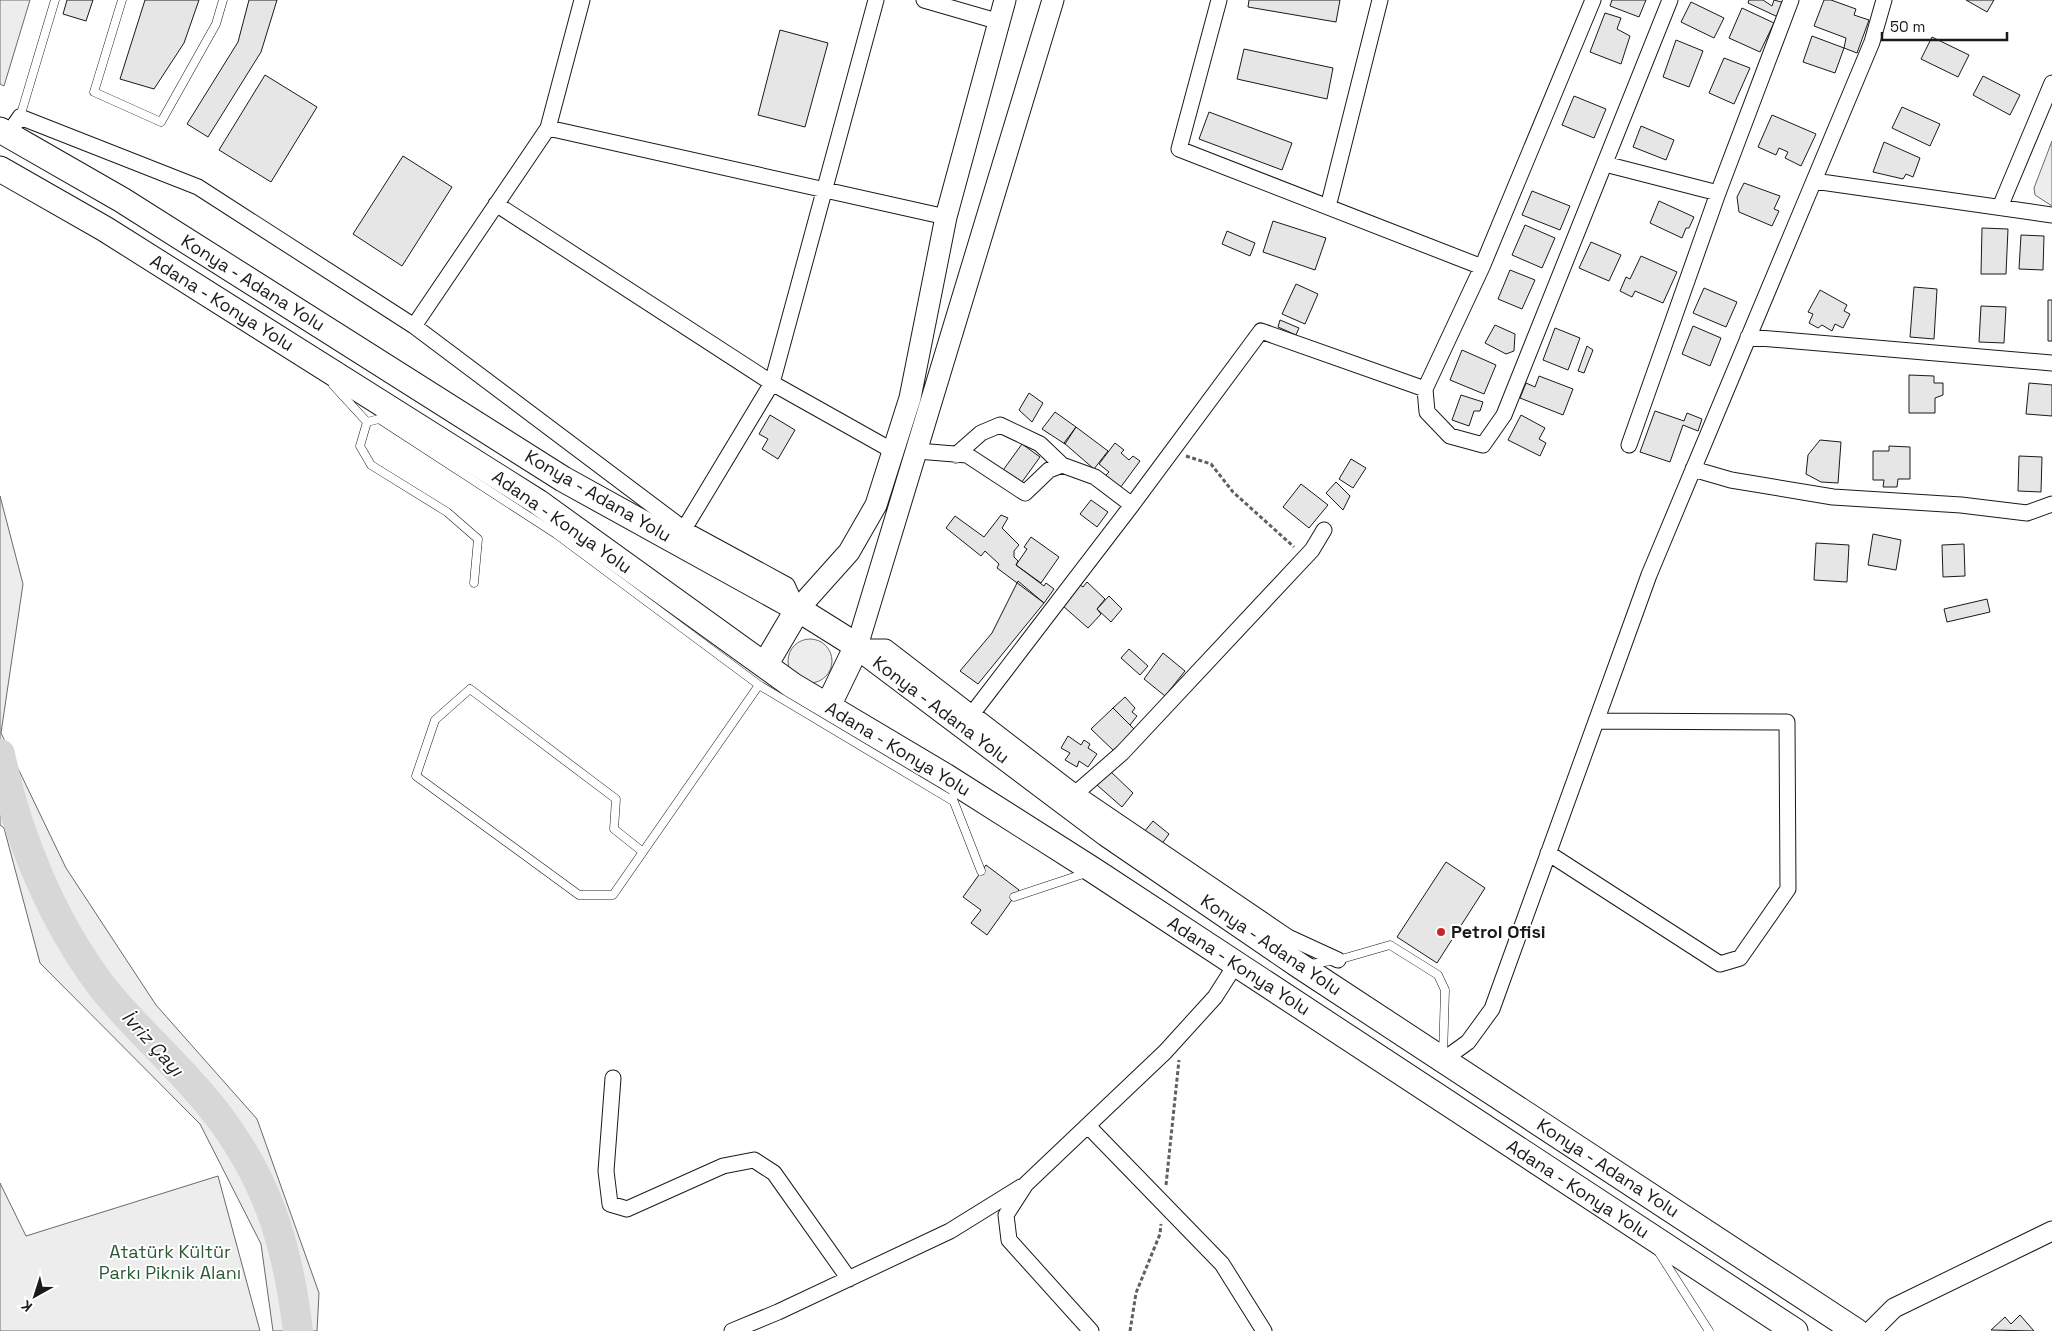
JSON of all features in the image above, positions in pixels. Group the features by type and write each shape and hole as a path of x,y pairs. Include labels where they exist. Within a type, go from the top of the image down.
{"highway":[{"name":"Konya - Adana Yolu","path":"9,127 563,479 798,609 857,646 1107,834 1300,966 1856,1331"},
{"name":"Adana - Konya Yolu","path":"0,169 104,229 538,502 762,675 828,706 945,776 1093,870 1795,1331"},
{"path":"762,675 798,609"},
{"path":"828,706 857,646"}],"main road":[{"path":"798,609 849,552 876,505 910,398 946,217 1006,0"},
{"path":"857,646 1053,0"}],"street":[{"path":"414,326 548,128 582,0"},
{"path":"684,529 772,382 876,0"},
{"path":"924,0 1000,22"},
{"path":"1219,0 1179,149 1482,267"},
{"path":"1328,207 1380,0"},
{"path":"1593,0 1482,267 1425,389 1427,412 1450,436 1483,445 1504,415 1670,0"},
{"path":"1629,445 1718,193 1791,0"},
{"path":"1443,1060 1468,1042 1492,1009 1649,575 1872,42 1884,0"},
{"path":"2000,207 2052,83"},
{"path":"9,127 198,187 414,326 684,529 787,585 798,609"},
{"path":"548,128 946,217"},
{"path":"1605,164 1718,193"},
{"path":"1814,181 2052,215"},
{"path":"496,204 772,382 893,451"},
{"path":"972,714 1172,452 1261,331 1425,389"},
{"path":"1748,337 2052,363"},
{"path":"956,455 981,433 1000,425 1040,444 1062,464 1095,477 1132,504"},
{"path":"917,451 967,455 1025,492 1049,470 1062,464"},
{"path":"1693,469 1731,480 1833,497 1961,505 2052,514"},
{"path":"2027,513 2052,504"},
{"path":"1076,793 1122,753 1306,557 1324,530"},
{"path":"857,646 886,647 1076,793 1288,938 1338,960"},
{"path":"1548,853 1720,964 1740,958 1788,889 1787,722 1596,721"},
{"path":"732,1331 950,1232 1026,1184 1165,1052 1215,997 1236,964"},
{"path":"613,1078 606,1171 610,1204 627,1209 723,1166 754,1160 774,1173 849,1279"},
{"path":"1088,1126 1222,1264 1264,1331"},
{"path":"1026,1184 1006,1215 1010,1240 1091,1331"},
{"path":"1872,1331 1894,1308 2052,1231"}],"lane":[{"path":"9,127 56,0"},
{"path":"122,0 94,92 161,122 216,24 223,0"},
{"path":"310,359 367,422"},
{"path":"367,422 379,419 556,534 762,675 953,801"},
{"path":"367,422 360,446 371,466 447,512 478,539 474,583"},
{"path":"643,852 614,829 616,799 470,689 435,720 416,776 579,895 613,896 643,852 762,675"},
{"path":"945,776 981,871"},
{"path":"1014,897 1093,870"},
{"path":"1300,966 1338,960 1390,945 1438,976 1445,990 1443,1060"},
{"path":"1648,1235 1709,1331"}],"path":[{"path":"1172,452 1212,464 1233,492 1306,557"}],"shaded area":[{"path":"0,0 30,0 4,86 0,84"},
{"path":"2052,141 2052,206 2035,195 2034,188"},
{"path":"0,496 23,584 1,733 66,868 156,1005 257,1119 319,1293 317,1331 273,1331 261,1244 200,1124 40,963 4,828 0,825"},
{"path":"810,639 822,643 828,649 832,661 828,673 822,679 810,683 798,679 792,673 788,661 792,649 798,643"},
{"name":"Atatürk Kültür Parkı Piknik Alanı","path":"218,1176 260,1331 0,1331 0,1183 26,1236"}],"building":[{"path":"67,0 93,0 86,21 63,14"},
{"path":"145,0 199,0 184,43 154,89 120,79"},
{"path":"249,0 277,0 261,52 208,137 187,124 238,42"},
{"path":"1249,0 1340,0 1336,22 1248,7"},
{"path":"1612,0 1646,0 1639,17 1610,6"},
{"path":"1749,0 1763,0 1772,6 1774,0 1785,3 1778,17 1748,3"},
{"path":"1824,0 1831,0 1856,9 1854,15 1869,20 1857,53 1844,48 1846,38 1814,26"},
{"path":"1966,0 1994,0 1987,12"},
{"path":"1691,2 1724,18 1714,38 1681,22"},
{"path":"1742,8 1774,23 1760,52 1729,38"},
{"path":"1605,13 1621,18 1617,29 1630,36 1621,64 1590,52"},
{"path":"780,30 828,43 805,127 758,115"},
{"path":"1812,36 1844,48 1835,73 1803,62"},
{"path":"1932,37 1969,55 1958,77 1921,59"},
{"path":"1676,40 1703,51 1689,87 1663,77"},
{"path":"1244,49 1333,68 1327,99 1237,79"},
{"path":"1724,58 1750,68 1734,104 1709,93"},
{"path":"265,75 317,107 271,182 219,150"},
{"path":"1983,76 2020,95 2010,115 1973,95"},
{"path":"1574,96 1606,109 1594,138 1562,125"},
{"path":"1902,107 1940,124 1930,146 1892,128"},
{"path":"1209,112 1292,143 1282,170 1199,139"},
{"path":"1772,115 1816,134 1801,166 1785,158 1788,152 1779,148 1776,155 1758,147"},
{"path":"1641,126 1674,140 1666,160 1633,147"},
{"path":"1884,142 1920,158 1913,177 1906,174 1903,179 1873,172"},
{"path":"403,156 452,187 402,266 353,234"},
{"path":"1744,183 1780,196 1774,209 1779,211 1772,226 1739,212 1737,197"},
{"path":"1532,191 1570,206 1560,230 1522,215"},
{"path":"1659,201 1694,217 1682,238 1650,223"},
{"path":"1273,221 1326,238 1315,270 1263,252"},
{"path":"1525,225 1555,238 1542,268 1512,255"},
{"path":"1982,228 2008,229 2006,274 1981,274"},
{"path":"1227,231 1255,243 1250,256 1222,244"},
{"path":"2021,235 2044,236 2043,270 2019,269"},
{"path":"1591,242 1621,255 1609,281 1579,268"},
{"path":"1641,256 1677,272 1663,303 1635,291 1632,297 1620,291 1626,277 1630,279"},
{"path":"1510,270 1535,280 1522,309 1498,299"},
{"path":"1296,284 1318,294 1305,324 1282,314"},
{"path":"1914,287 1937,289 1934,339 1910,337"},
{"path":"1704,288 1737,302 1726,327 1693,313"},
{"path":"1820,290 1847,305 1844,311 1850,314 1843,328 1835,324 1832,331 1822,325 1818,328 1809,323 1813,314 1808,312"},
{"path":"2048,300 2052,300 2052,341 2048,341"},
{"path":"1981,306 2006,307 2004,343 1979,342"},
{"path":"1280,320 1299,328 1296,335 1278,327"},
{"path":"1495,325 1515,334 1514,351 1506,354 1485,343"},
{"path":"1693,326 1721,338 1710,366 1682,354"},
{"path":"1555,328 1580,338 1568,370 1543,360"},
{"path":"1587,346 1593,350 1584,373 1578,371"},
{"path":"1462,350 1496,365 1484,394 1450,380"},
{"path":"1909,375 1934,376 1934,383 1943,383 1943,395 1935,398 1935,413 1909,413"},
{"path":"1539,376 1573,389 1563,415 1520,398 1526,383 1535,387"},
{"path":"2029,383 2052,385 2052,416 2026,414"},
{"path":"1029,393 1043,403 1032,422 1019,410"},
{"path":"1461,395 1483,402 1480,411 1474,411 1469,426 1452,420"},
{"path":"1655,411 1684,421 1687,413 1702,419 1698,431 1683,425 1670,462 1640,452"},
{"path":"1055,412 1076,427 1065,444 1042,429"},
{"path":"770,415 795,430 778,459 762,449 768,439 759,434"},
{"path":"1521,415 1545,428 1539,439 1546,443 1540,456 1508,440"},
{"path":"1076,427 1108,451 1094,469 1064,443"},
{"path":"1820,440 1841,442 1838,483 1821,482 1806,474 1808,455"},
{"path":"1115,443 1124,450 1121,453 1129,460 1133,456 1140,461 1120,488 1105,476 1109,472 1099,464"},
{"path":"1022,444 1040,457 1019,486 1001,473"},
{"path":"1889,446 1910,447 1910,479 1898,479 1897,487 1883,487 1884,480 1873,480 1873,451 1889,451"},
{"path":"2019,456 2042,457 2041,492 2018,491"},
{"path":"1351,459 1366,468 1353,488 1339,479"},
{"path":"1336,482 1350,496 1343,510 1326,493"},
{"path":"1301,484 1328,505 1309,528 1283,507"},
{"path":"1091,500 1108,512 1097,527 1080,514"},
{"path":"1001,515 1008,518 1002,528 1019,545 1014,551 1014,557 1018,561 1016,565 1044,586 1046,583 1054,589 1044,603 997,568 999,564 985,551 981,556 946,528 955,516 984,537"},
{"path":"1873,534 1901,540 1896,570 1868,565"},
{"path":"1031,537 1059,557 1041,583 1016,565 1027,549 1024,547"},
{"path":"1816,543 1849,545 1847,582 1814,580"},
{"path":"1964,544 1965,576 1943,577 1942,545"},
{"path":"1018,581 1044,603 978,684 960,671 992,633"},
{"path":"1087,582 1105,599 1097,609 1101,614 1088,628 1063,606 1079,584 1083,587"},
{"path":"1109,596 1122,609 1111,622 1097,609"},
{"path":"1987,599 1990,612 1947,622 1944,609"},
{"path":"1129,649 1148,666 1140,675 1121,658"},
{"path":"1163,653 1185,671 1165,696 1144,679"},
{"path":"1125,697 1135,708 1132,712 1137,716 1130,725 1113,708"},
{"path":"1113,708 1135,730 1114,751 1091,729"},
{"path":"1068,736 1081,745 1084,740 1090,744 1088,748 1097,754 1088,767 1079,761 1077,767 1065,760 1070,753 1061,748"},
{"path":"1109,770 1133,793 1122,807 1097,785"},
{"path":"1153,821 1169,834 1161,845 1144,832"},
{"path":"1446,862 1485,888 1437,963 1397,937"},
{"path":"986,865 1019,890 987,935 971,923 981,910 963,897"},
{"path":"2020,1315 2034,1331 1991,1330 2005,1317 2011,1324"}],"waterway":[{"name":"İvriz Çayı","path":"0,754 16,816 27,846 52,906 68,935 103,988 204,1097 235,1139 250,1165 263,1191 282,1244 298,1331"}],"place":[{"name":"Petrol Ofisi","path":"1441,932"}]}
